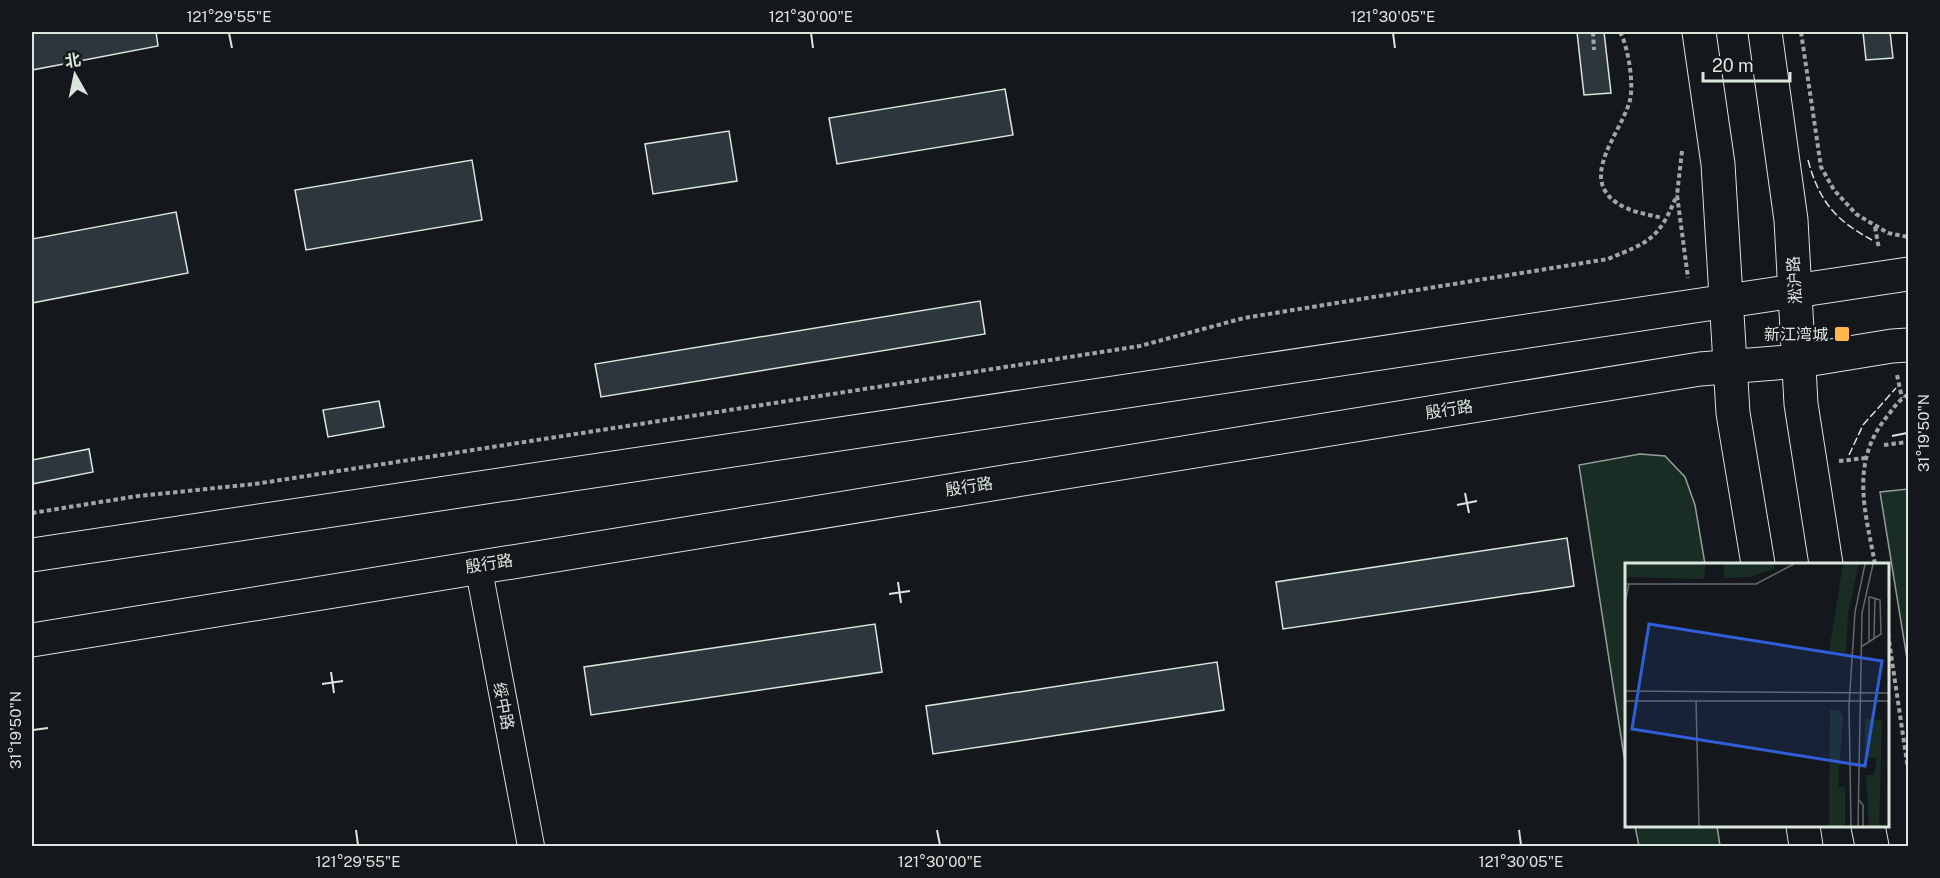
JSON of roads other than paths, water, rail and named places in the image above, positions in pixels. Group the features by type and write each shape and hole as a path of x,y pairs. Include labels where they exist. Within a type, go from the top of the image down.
{"main road":[{"path":"1699,32 1718,164 1729,367 1740,462 1758,563"},
{"name":"淞沪路","path":"1765,32 1784,155 1791,220 1807,451 1826,563"},
{"path":"32,555 1896,276"},
{"name":"殷行路","path":"32,640 478,565 1700,369 1800,361 1900,346"},
{"path":"1803,827 1806,846"},
{"path":"1868,827 1872,846"}],"street":[{"name":"绥中路","path":"478,565 531,846"}],"place":[{"name":"新江湾城","path":"1842,334"}]}
